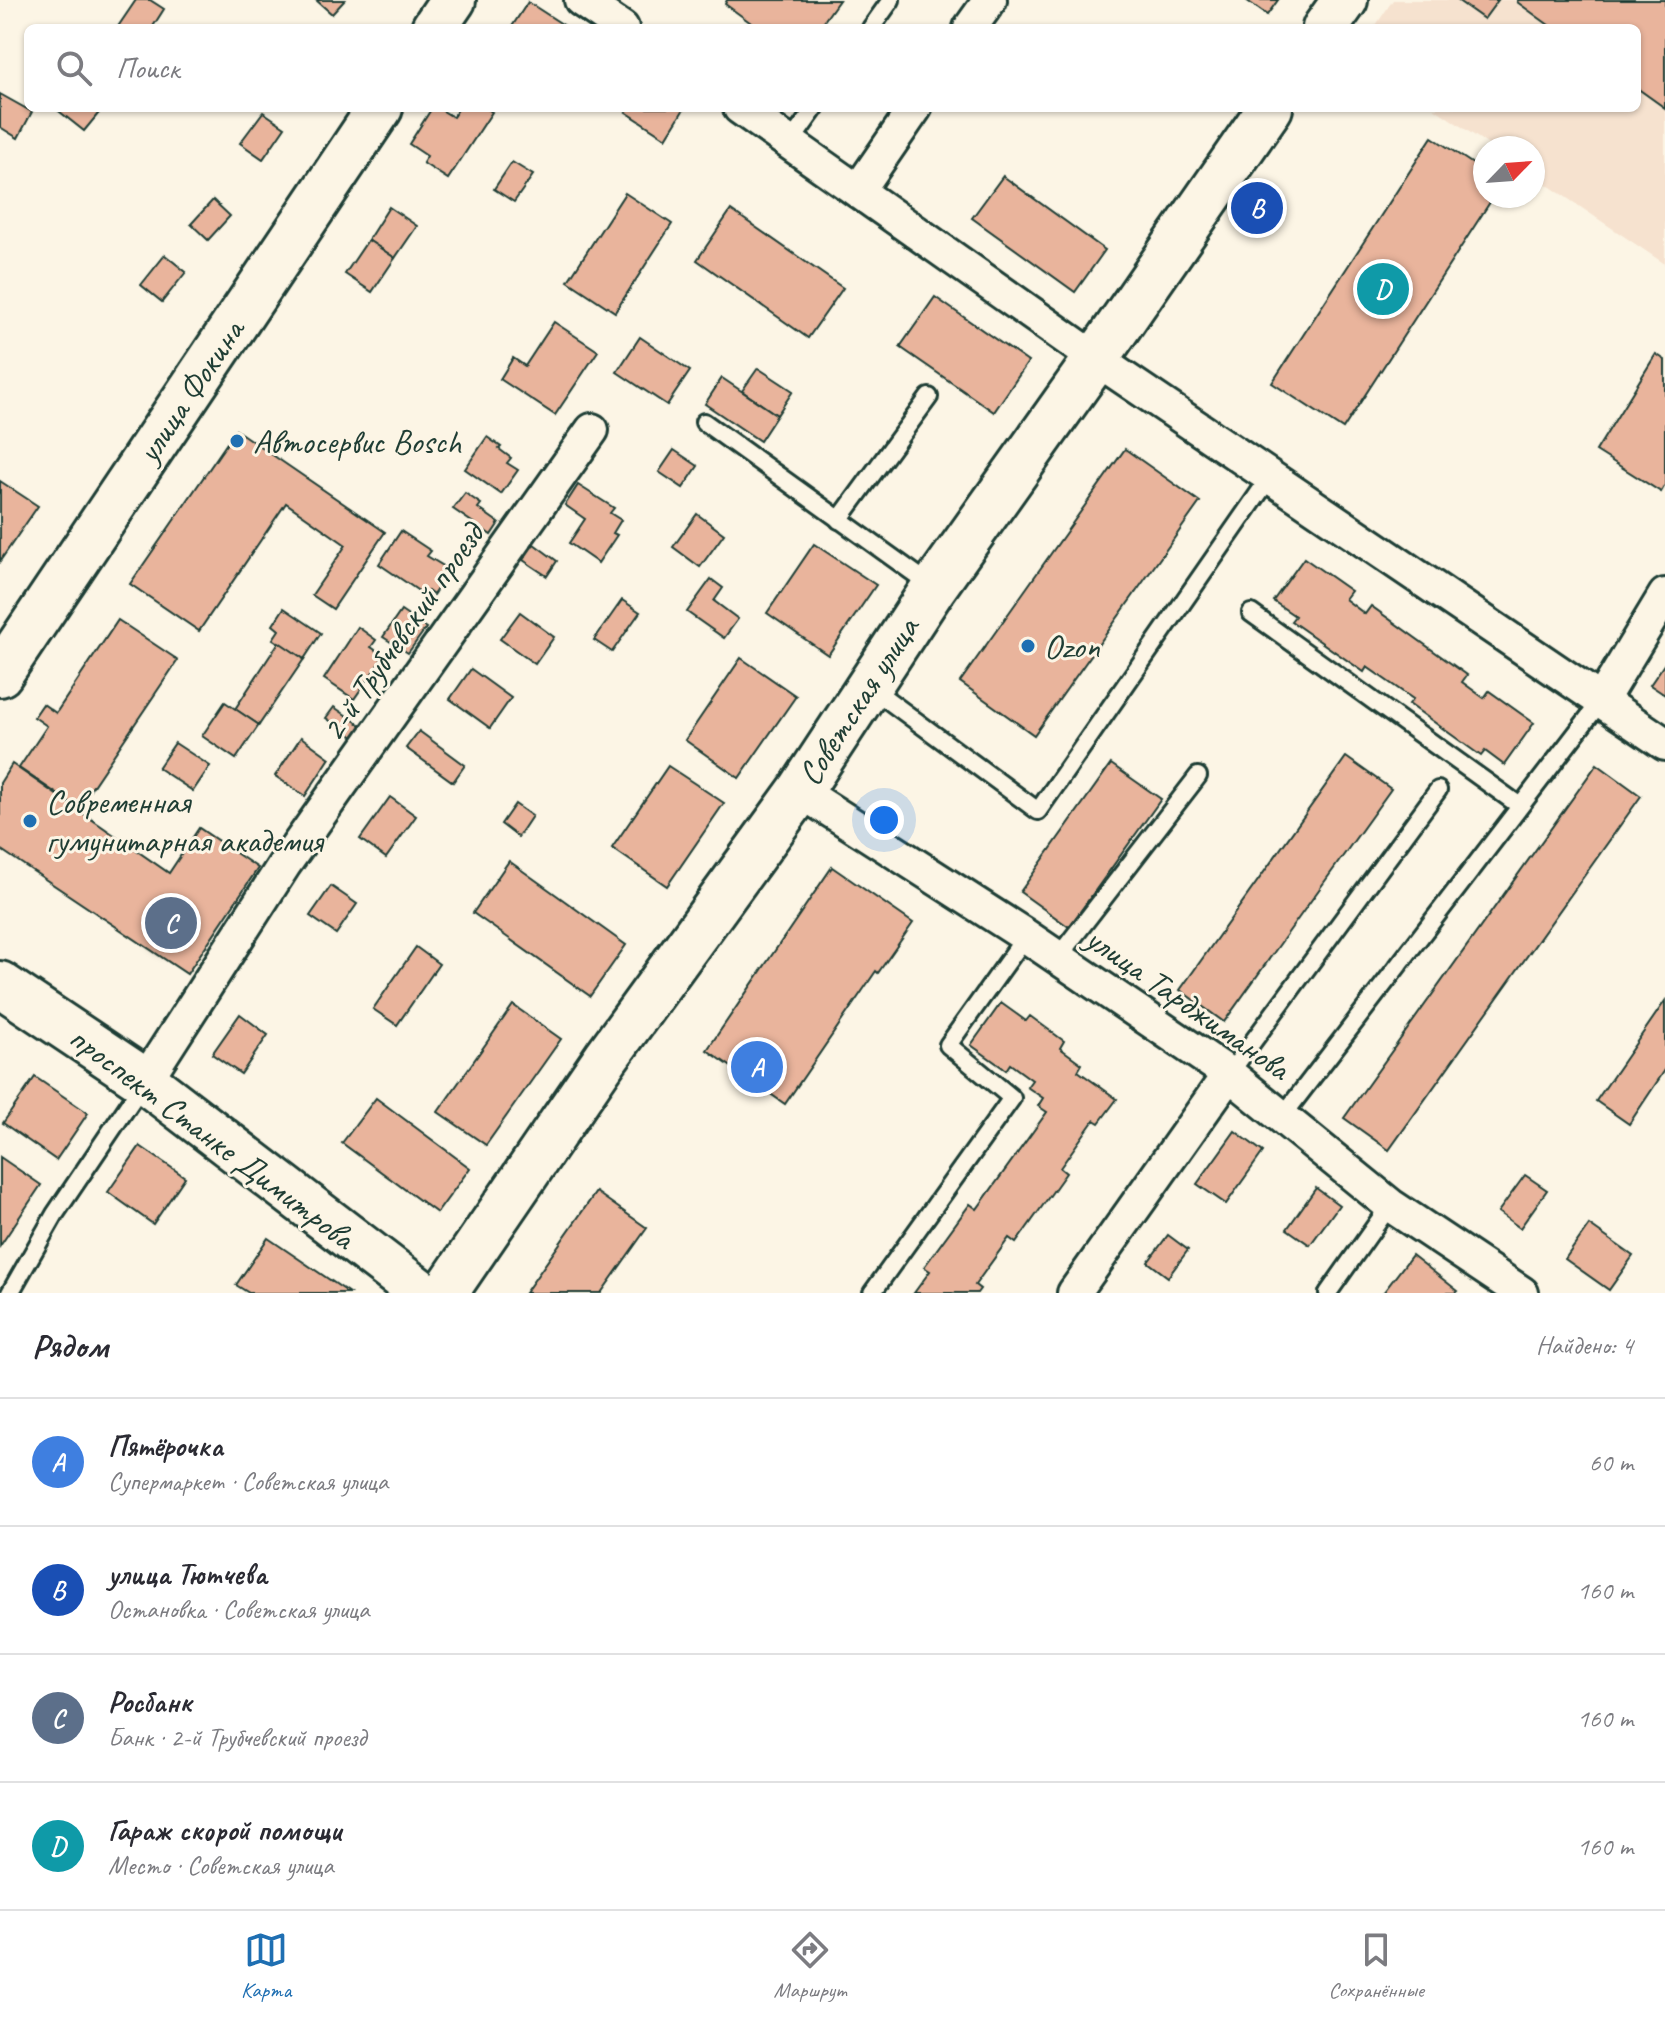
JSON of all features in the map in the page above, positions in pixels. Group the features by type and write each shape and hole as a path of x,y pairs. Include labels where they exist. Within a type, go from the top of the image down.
{"main road":[{"path":"437,24 453,0"},
{"path":"1328,24 1345,0"},
{"name":"улица Фокина","path":"0,674 377,112"},
{"name":"Советская улица","path":"445,1293 607,1056 800,791 934,587 1267,112"},
{"name":"проспект Станке Димитрова","path":"0,984 145,1081 422,1293"}],"street":[{"path":"581,0 616,24"},
{"path":"973,24 990,0"},
{"path":"746,112 1096,359 1665,744"},
{"path":"858,191 912,112"},
{"name":"2-й Трубчевский проезд","path":"145,1081 284,865 592,430"},
{"path":"1601,701 1665,595"},
{"name":"улица Тарджиманова","path":"800,791 1058,957 1229,1074 1390,1205 1522,1293"},
{"path":"1074,1293 1229,1074"}],"lane":[{"path":"874,24 891,0"},
{"path":"790,143 812,112"},
{"path":"839,520 929,397"},
{"path":"704,422 934,587"},
{"path":"868,686 1038,811 1270,477"},
{"path":"1251,613 1520,806"},
{"path":"1282,1117 1601,701"},
{"path":"1058,957 1198,776"},
{"path":"1229,1074 1438,790"},
{"path":"872,1293 1012,1098 948,1045 1026,936"},
{"path":"10,1293 55,1214 145,1081"},
{"path":"1328,1293 1390,1205"}],"shaded area":[{"path":"1393,0 1665,0 1665,264 1545,183 1545,136 1475,136 1440,112 1641,112 1641,24 1377,24"}],"building":[{"path":"136,0 150,0 164,9 155,24 120,24"},
{"path":"316,0 345,0 332,14"},
{"path":"727,0 839,0 822,24 752,24 725,4"},
{"path":"1246,0 1278,0 1267,15"},
{"path":"1457,0 1498,0 1484,19"},
{"path":"1665,0 1665,108 1641,91 1641,24 1547,24 1517,2"},
{"path":"528,2 562,24 514,24"},
{"path":"0,94 24,108 24,112 32,112 18,138 0,127"},
{"path":"60,112 100,112 84,131"},
{"path":"263,112 285,127 263,159 240,143"},
{"path":"429,112 445,112 453,117 456,112 492,112 448,179 423,163 427,156 409,144"},
{"path":"626,112 682,112 666,138"},
{"path":"1432,137 1473,164 1473,208 1486,208 1343,429 1272,383"},
{"path":"512,162 533,175 514,202 494,189"},
{"path":"1003,176 1105,250 1075,292 972,218"},
{"path":"625,193 672,224 615,312 568,281"},
{"path":"213,200 230,216 208,240 191,224"},
{"path":"389,207 417,226 395,258 368,240"},
{"path":"731,210 843,288 808,338 697,260"},
{"path":"368,240 395,258 372,292 345,274"},
{"path":"165,255 186,272 162,302 141,285"},
{"path":"935,297 1028,362 994,412 900,347"},
{"path":"554,322 598,351 555,415 500,379 513,358 525,366"},
{"path":"640,337 690,371 667,405 617,372"},
{"path":"1656,354 1665,360 1665,485 1661,492 1596,451"},
{"path":"758,368 793,391 777,415 742,391"},
{"path":"722,378 777,415 760,441 705,404"},
{"path":"236,430 385,532 333,609 312,595 346,545 286,503 199,631 130,584"},
{"path":"487,437 501,447 499,449 511,458 507,463 518,470 501,494 465,469"},
{"path":"1125,449 1200,502 1034,735 960,682"},
{"path":"674,450 698,466 683,488 659,472"},
{"path":"0,481 38,506 0,561"},
{"path":"578,485 614,508 610,513 621,520 613,533 617,535 598,563 569,543 585,519 565,505"},
{"path":"465,493 481,504 478,508 499,523 491,535 453,509"},
{"path":"697,514 724,534 700,567 673,547"},
{"path":"401,531 431,551 427,556 445,567 442,570 447,574 433,595 428,591 426,596 379,564"},
{"path":"534,544 557,561 547,576 523,560"},
{"path":"814,544 876,585 828,655 767,613"},
{"path":"1304,558 1351,591 1345,599 1365,614 1371,606 1467,675 1462,682 1484,698 1489,691 1534,723 1504,765 1485,751 1481,756 1409,704 1413,699 1367,667 1364,672 1291,621 1295,616 1273,601"},
{"path":"711,579 723,588 714,601 738,619 724,638 687,612"},
{"path":"622,600 640,612 612,652 594,640"},
{"path":"284,608 321,633 304,659 273,639 279,630 273,625"},
{"path":"401,611 426,628 408,653 383,637"},
{"path":"520,612 554,637 535,664 500,639"},
{"path":"118,620 178,660 78,808 19,768 47,726 34,717 43,704 56,713"},
{"path":"358,627 376,640 371,647 384,656 354,699 324,679"},
{"path":"279,642 304,659 259,725 235,709"},
{"path":"741,658 796,696 739,778 685,740"},
{"path":"1665,663 1665,695 1650,685"},
{"path":"471,669 511,698 490,728 450,699"},
{"path":"225,702 259,725 236,759 202,736"},
{"path":"334,707 365,728 358,740 326,718"},
{"path":"419,731 465,765 453,782 406,748"},
{"path":"301,737 330,758 305,796 275,776"},
{"path":"175,743 210,766 193,791 158,768"},
{"path":"1346,757 1391,789 1224,1022 1180,990"},
{"path":"12,764 169,873 199,828 258,868 187,974 0,849 0,783"},
{"path":"1111,764 1161,799 1069,927 1020,892"},
{"path":"1597,764 1641,796 1389,1150 1344,1118"},
{"path":"668,766 724,803 667,886 612,848"},
{"path":"390,797 416,816 386,858 360,839"},
{"path":"515,804 532,816 518,837 501,824"},
{"path":"509,861 626,945 590,996 473,913"},
{"path":"832,867 913,923 878,973 876,971 785,1104 707,1050"},
{"path":"331,886 357,904 336,934 310,916"},
{"path":"416,947 439,964 397,1025 373,1009"},
{"path":"1665,1001 1665,1070 1629,1124 1596,1101"},
{"path":"1001,1003 1026,1021 1030,1016 1064,1041 1060,1048 1082,1064 1078,1071 1117,1099 1099,1123 1094,1120 1060,1168 1066,1173 1016,1243 1009,1238 975,1285 980,1289 977,1293 914,1293 930,1271 924,1267 970,1204 977,1209 1047,1112 1038,1106 1043,1098 1027,1087 1032,1080 1010,1064 1006,1070 971,1045"},
{"path":"513,1005 561,1039 486,1145 438,1112"},
{"path":"240,1014 268,1035 241,1074 212,1054"},
{"path":"35,1077 88,1113 56,1160 3,1123"},
{"path":"376,1098 470,1168 437,1213 342,1143"},
{"path":"1235,1131 1263,1152 1226,1204 1197,1184"},
{"path":"140,1146 185,1177 153,1224 108,1192"},
{"path":"0,1157 41,1185 0,1246"},
{"path":"1525,1175 1547,1190 1520,1228 1498,1212"},
{"path":"1316,1188 1339,1205 1310,1245 1287,1229"},
{"path":"596,1192 647,1228 601,1293 525,1293"},
{"path":"1589,1225 1633,1256 1609,1290 1565,1259"},
{"path":"1168,1235 1188,1250 1168,1277 1148,1262"},
{"path":"268,1238 349,1293 249,1293 236,1285"},
{"path":"1412,1255 1458,1291 1383,1293"}],"place":[{"name":"улица Тютчева","path":"1257,208"},
{"name":"Гараж скорой помощи","path":"1383,289"},
{"name":"Автосервис Bosch","path":"237,441"},
{"name":"Ozon","path":"1028,646"},
{"name":"Современная гумунитарная академия","path":"30,821"},
{"name":"Росбанк","path":"171,923"},
{"name":"Пятёрочка","path":"757,1067"}]}
